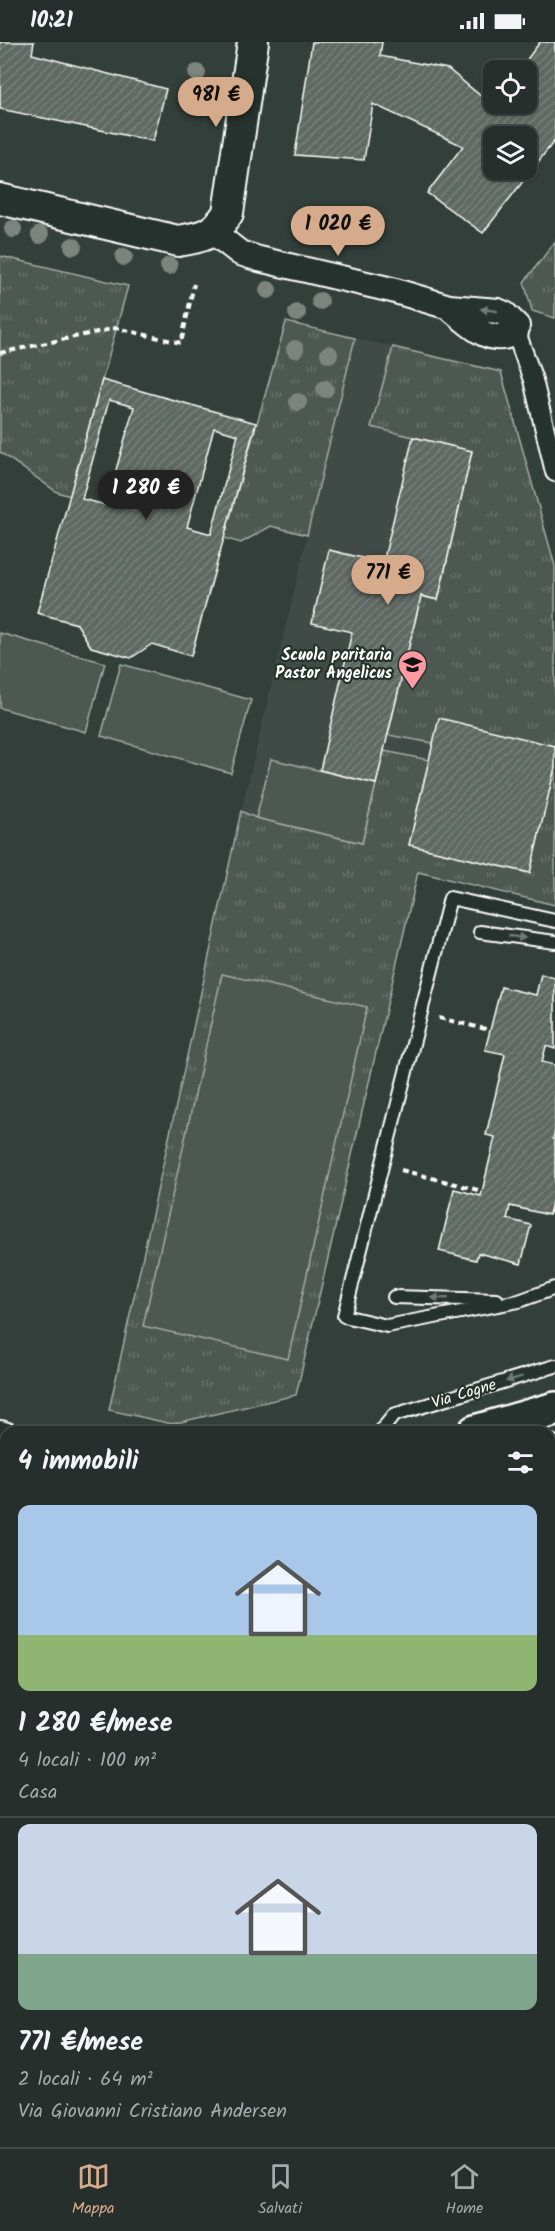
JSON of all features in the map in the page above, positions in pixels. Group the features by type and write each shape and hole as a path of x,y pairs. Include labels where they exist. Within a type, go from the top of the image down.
{"main road":[{"path":"496,1426 555,1409"}],"street":[{"path":"0,199 178,241 198,238 213,232 228,213 253,42"},
{"path":"213,232 240,253 392,290 449,307 474,328 494,338 505,339 516,332 533,380 555,472"}],"lane":[{"path":"555,921 450,898 344,1316 387,1326 519,1301 555,1288"},
{"path":"480,932 555,942"},
{"path":"394,1297 519,1301"},
{"name":"Via Cogne","path":"385,1426 394,1415 555,1366"}],"path":[{"path":"0,353 116,328 182,343 194,284"},
{"path":"421,1013 490,1030"},
{"path":"382,1166 482,1191"},
{"path":"550,1210 555,1213"}],"shaded area":[{"name":"Scuola paritaria Pastor Angelicus","path":"355,338 501,372 555,566 555,905 237,829"}],"green space":[{"path":"555,242 555,318 532,311 524,282"},
{"path":"0,256 128,286 70,496 57,492 0,452"},
{"path":"286,322 355,338 307,535 271,526 241,543 224,538"},
{"path":"393,347 501,372 555,566 555,746 433,743 388,735 421,596 438,600 472,451 371,427"},
{"path":"0,633 105,663 86,732 0,708"},
{"path":"121,664 251,700 231,773 101,736"},
{"path":"384,751 429,760 409,845 529,873 555,767 555,905 418,872 296,1395 172,1424 109,1410 241,811 256,818 362,843"},
{"path":"271,759 376,784 362,843 256,818"},
{"path":"222,974 367,1007 288,1359 143,1326"}],"building":[{"path":"0,42 34,42 32,54 166,89 153,141 0,109"},
{"path":"312,42 382,42 380,56 448,69 483,98 483,114 537,114 537,60 526,60 540,42 555,42 555,140 537,163 537,126 483,126 483,180 524,180 483,233 427,193 463,146 373,104 364,160 295,155"},
{"path":"102,380 256,423 191,656 152,644 131,658 91,647 77,624 37,613","holes":["109,400 134,407 106,505 82,499","214,428 238,435 211,534 187,527"]},
{"path":"413,437 472,451 438,600 421,596 376,784 320,770 352,632 312,623 329,550 383,563"},
{"path":"439,718 555,746 555,767 530,873 409,845"},
{"path":"541,974 555,978 555,1049 546,1046 542,1062 555,1065 553,1139 555,1140 555,1189 549,1215 510,1206 507,1219 531,1225 521,1264 478,1253 476,1260 439,1251 454,1189 481,1196 495,1137 486,1135 505,1054 485,1050 501,987 536,995"}],"place":[{"name":"Scuola paritaria Pastor Angelicus","path":"413,690"}]}
